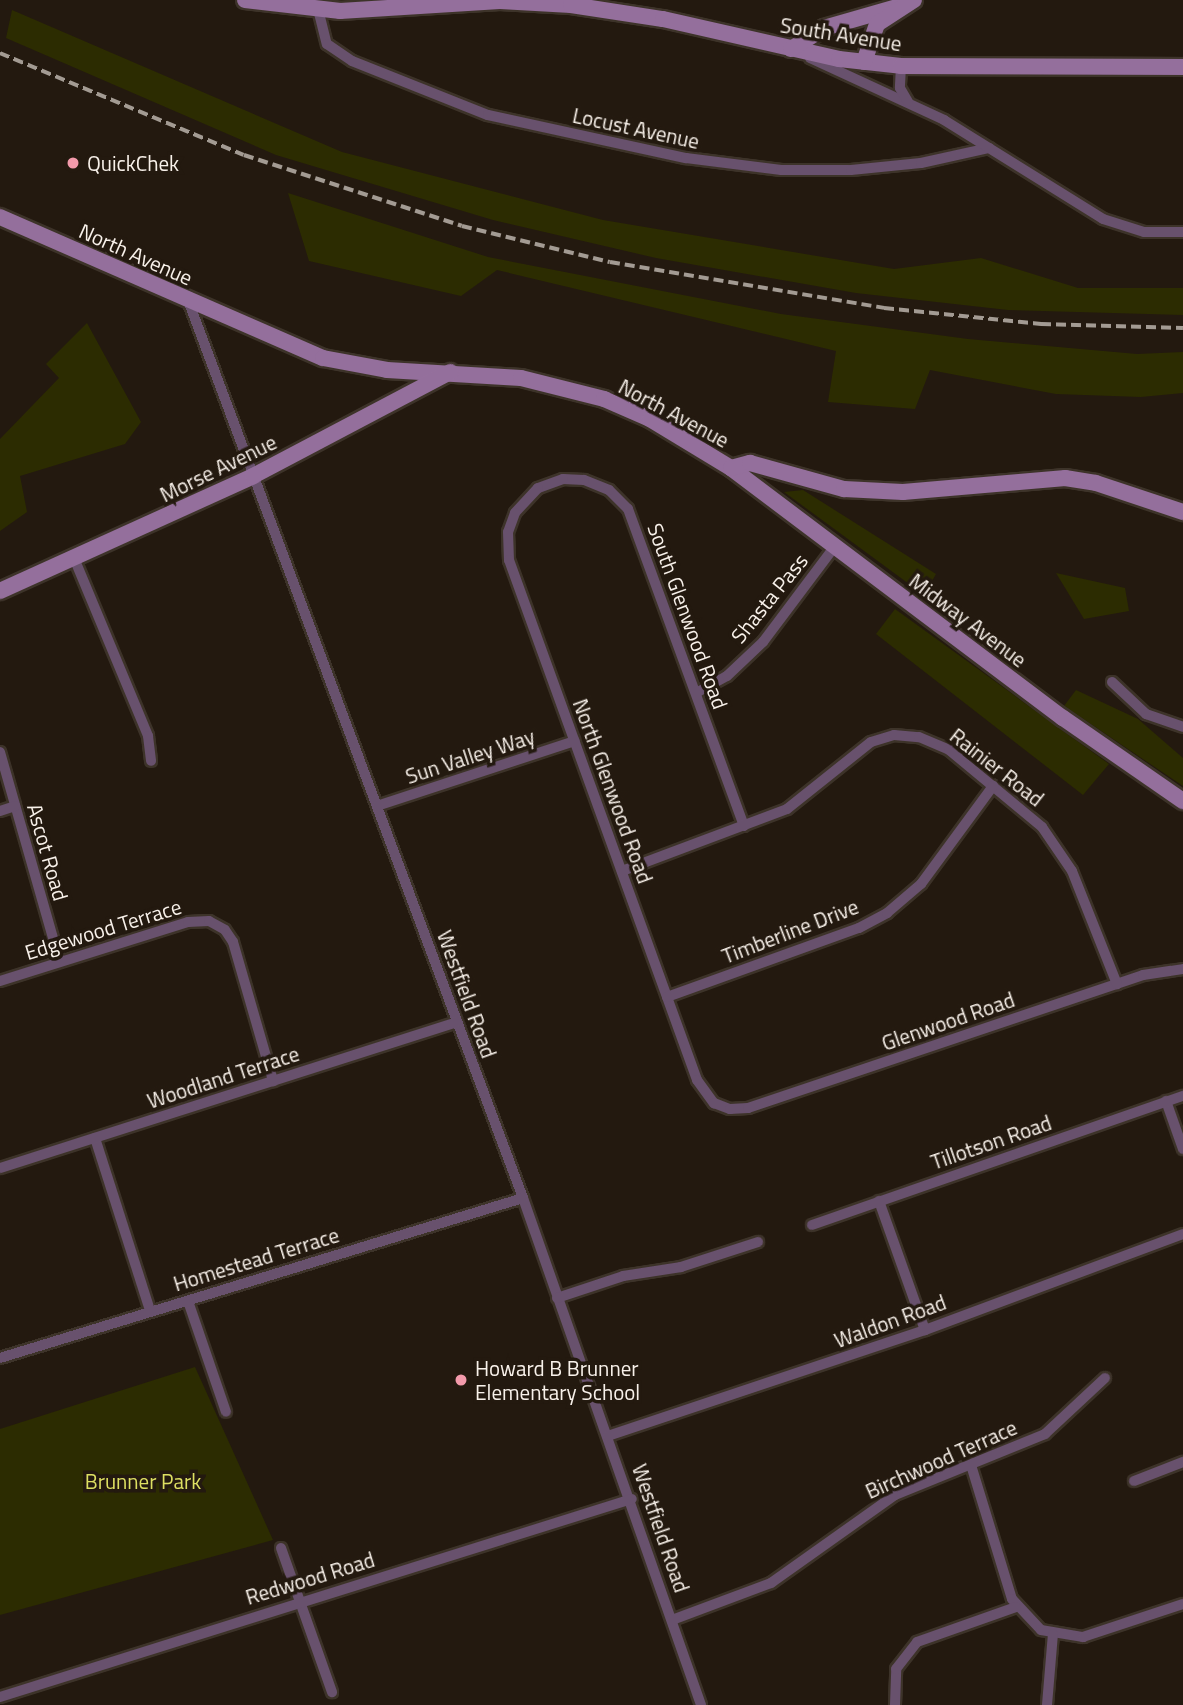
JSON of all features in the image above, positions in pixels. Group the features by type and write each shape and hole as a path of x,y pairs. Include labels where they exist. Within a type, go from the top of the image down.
{"main road":[{"name":"South Avenue","path":"245,0 318,9 539,1 663,19 791,48 901,66 1183,66"},
{"path":"791,48 824,28 914,0"},
{"path":"864,62 870,34 897,7"},
{"name":"North Avenue","path":"0,217 323,358 387,370 521,378 604,399 667,429 731,468 750,463 844,489 903,492 1065,478 1096,483 1183,512"},
{"path":"387,370 399,388 397,402"},
{"name":"Morse Avenue","path":"0,591 253,476 450,372"},
{"name":"Midway Avenue","path":"731,468 1183,801"}],"street":[{"name":"Locust Avenue","path":"318,9 327,44 352,61 488,115 686,159 781,170 851,170 921,163 989,148"},
{"path":"791,48 910,104 1116,224 1151,233 1183,232"},
{"path":"901,66 900,88 910,104"},
{"name":"Westfield Road","path":"188,300 523,1198 632,1499 701,1705"},
{"name":"South Glenwood Road","path":"544,485 563,479 597,483 628,509 744,826"},
{"name":"North Glenwood Road","path":"544,485 514,513 507,546 699,1087 714,1103 725,1108"},
{"name":"Shasta Pass","path":"696,693 727,676 762,642 835,546"},
{"path":"74,558 148,736 151,761"},
{"path":"1111,681 1158,722 1183,727"},
{"name":"Rainier Road","path":"622,871 744,826 802,801 863,746 894,735 934,742 1042,827 1072,871 1117,984"},
{"name":"Sun Valley Way","path":"377,806 575,741"},
{"name":"Ascot Road","path":"0,752 60,962"},
{"name":"Timberline Drive","path":"667,997 859,928 887,912 921,884 993,786"},
{"path":"0,811 15,806"},
{"name":"Edgewood Terrace","path":"0,981 194,920 219,925 233,942 273,1081"},
{"name":"Glenwood Road","path":"725,1108 748,1108 1151,973 1183,969"},
{"name":"Woodland Terrace","path":"0,1168 457,1023"},
{"name":"Tillotson Road","path":"812,1225 1183,1096"},
{"path":"1167,1101 1183,1149"},
{"path":"95,1138 150,1310"},
{"name":"Homestead Terrace","path":"0,1358 523,1198"},
{"path":"879,1201 925,1330"},
{"name":"Waldon Road","path":"608,1436 925,1330 1183,1234"},
{"path":"558,1298 623,1276 681,1267 758,1242"},
{"path":"188,1301 226,1412"},
{"name":"Birchwood Terrace","path":"672,1620 771,1583 873,1507 1045,1434 1105,1378"},
{"path":"1134,1481 1183,1462"},
{"path":"971,1465 1016,1607 1029,1622 1052,1634 1090,1636 1183,1604"},
{"name":"Redwood Road","path":"0,1697 632,1499"},
{"path":"281,1548 297,1602 332,1692"},
{"path":"895,1705 896,1670 918,1642 1016,1607"},
{"path":"1047,1705 1052,1634"}],"green space":[{"path":"12,10 342,152 603,220 894,269 981,258 1078,288 1183,288 1183,315 1008,310 856,293 656,258 493,220 276,155 6,38"},
{"path":"288,193 488,257 781,314 968,339 1137,354 1183,352 1183,393 1141,397 1056,394 930,370 915,409 828,402 836,351 497,270 461,296 309,261"},
{"path":"87,323 141,422 125,444 20,476 27,512 0,531 0,439 59,378 46,364"},
{"path":"803,490 936,574 924,595 784,492"},
{"path":"1056,573 1125,588 1129,611 1084,619"},
{"path":"895,609 1109,764 1083,795 876,634"},
{"path":"1076,690 1138,719 1183,758 1183,786 1064,706"},
{"name":"Brunner Park","path":"195,1367 273,1540 0,1615 0,1429"}],"railway":[{"path":"0,53 244,155 462,226 610,262 884,308 1041,324 1183,328"}],"place":[{"name":"QuickChek","path":"73,163"},
{"name":"Howard B Brunner Elementary School","path":"461,1380"}]}
